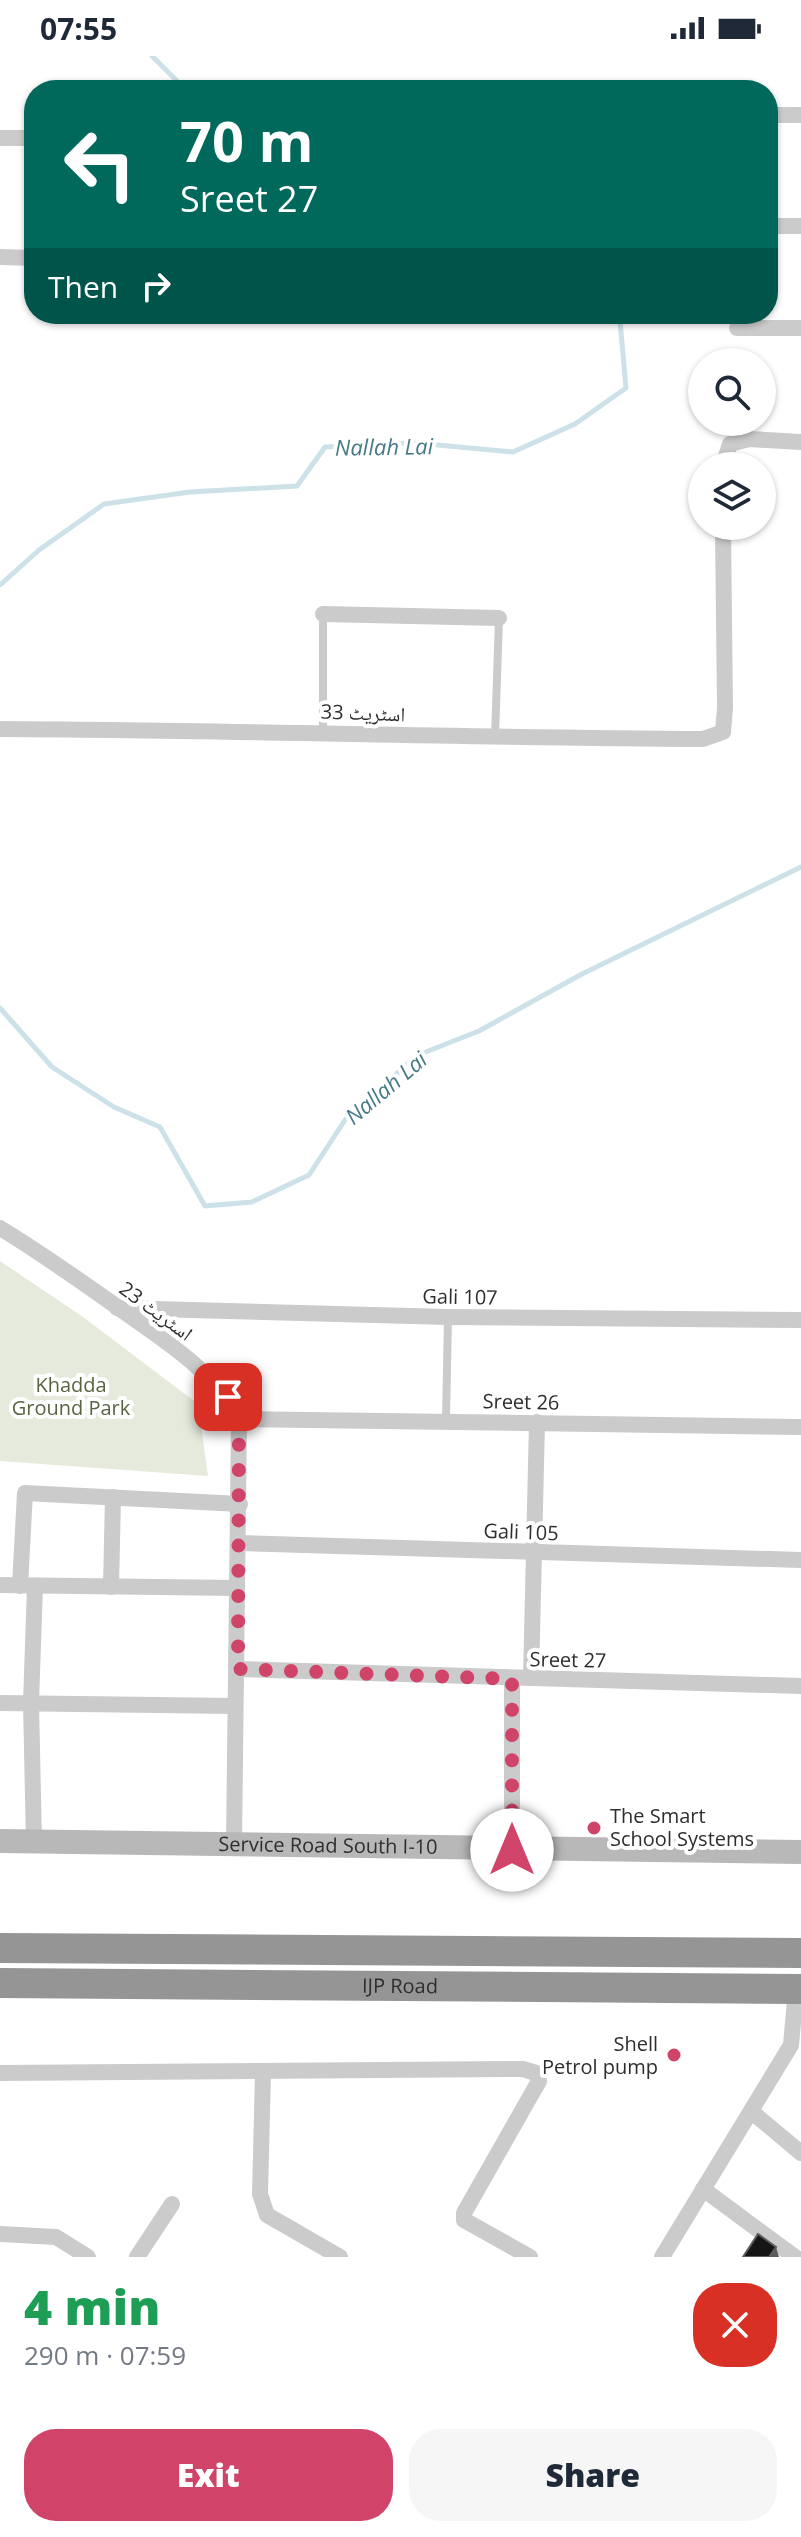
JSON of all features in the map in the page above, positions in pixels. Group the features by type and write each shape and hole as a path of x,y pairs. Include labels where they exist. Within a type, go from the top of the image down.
{"highway":[{"name":"IJP Road","path":"0,1948 801,1953"},
{"path":"228,1950 229,1985"},
{"name":"IJP Road","path":"0,1983 798,1989"}],"main road":[{"name":"Service Road South I-10","path":"0,1841 801,1852"}],"street":[{"path":"778,115 801,115"},
{"path":"0,138 24,138"},
{"path":"778,226 801,226"},
{"path":"0,257 24,258"},
{"path":"737,328 801,328"},
{"path":"727,452 730,444 749,439 801,442"},
{"name":"اسٹریٹ 33","path":"0,729 323,731 495,738 703,739 723,732 723,540"},
{"path":"323,614 499,618"},
{"name":"اسٹریٹ 23","path":"0,1228 190,1360 228,1397 239,1419"},
{"name":"Gali 107","path":"117,1308 448,1317 801,1320"},
{"path":"234,1844 238,1669 236,1588 240,1543 239,1419"},
{"name":"Sreet 26","path":"239,1419 801,1427"},
{"path":"531,1678 537,1422"},
{"path":"34,1842 25,1493 240,1504"},
{"path":"111,1587 113,1497"},
{"name":"Gali 105","path":"240,1543 801,1560"},
{"path":"0,1585 236,1588"},
{"name":"Sreet 27","path":"238,1669 801,1686"},
{"path":"512,1679 512,1850"},
{"path":"0,1703 235,1706"},
{"path":"662,2257 791,2045 798,1989"},
{"path":"0,2073 523,2069 536,2073 539,2081 464,2213 464,2220 530,2257"},
{"path":"263,2072 260,2194 267,2215 308,2249 340,2257"},
{"path":"752,2112 801,2153"},
{"path":"703,2189 795,2257"},
{"path":"137,2257 172,2204"},
{"path":"0,2234 56,2237 88,2257"}],"lane":[{"path":"323,614 323,731"},
{"path":"495,738 499,618"},
{"path":"446,1420 448,1317"}],"green space":[{"name":"Khadda Ground Park","path":"0,1261 83,1317 198,1404 208,1476 0,1461"}],"building":[{"path":"758,2234 776,2247 769,2257 743,2257"}],"waterway":[{"name":"Nallah Lai","path":"152,56 176,80"},
{"name":"Nallah Lai","path":"0,585 39,550 104,504 190,492 297,486 325,447 416,443 513,452 575,424 626,388 620,324"},
{"name":"Nallah Lai","path":"0,1008 52,1067 114,1107 160,1127 205,1206 252,1202 309,1175 347,1117 418,1055 479,1031 582,974 801,867"}],"place":[{"name":"The Smart School Systems","path":"594,1828"},
{"name":"Shell Petrol pump","path":"674,2055"}],"route":[{"path":"228,1397 239,1419 241,1467 236,1588 238,1669 512,1679 512,1850"}]}
